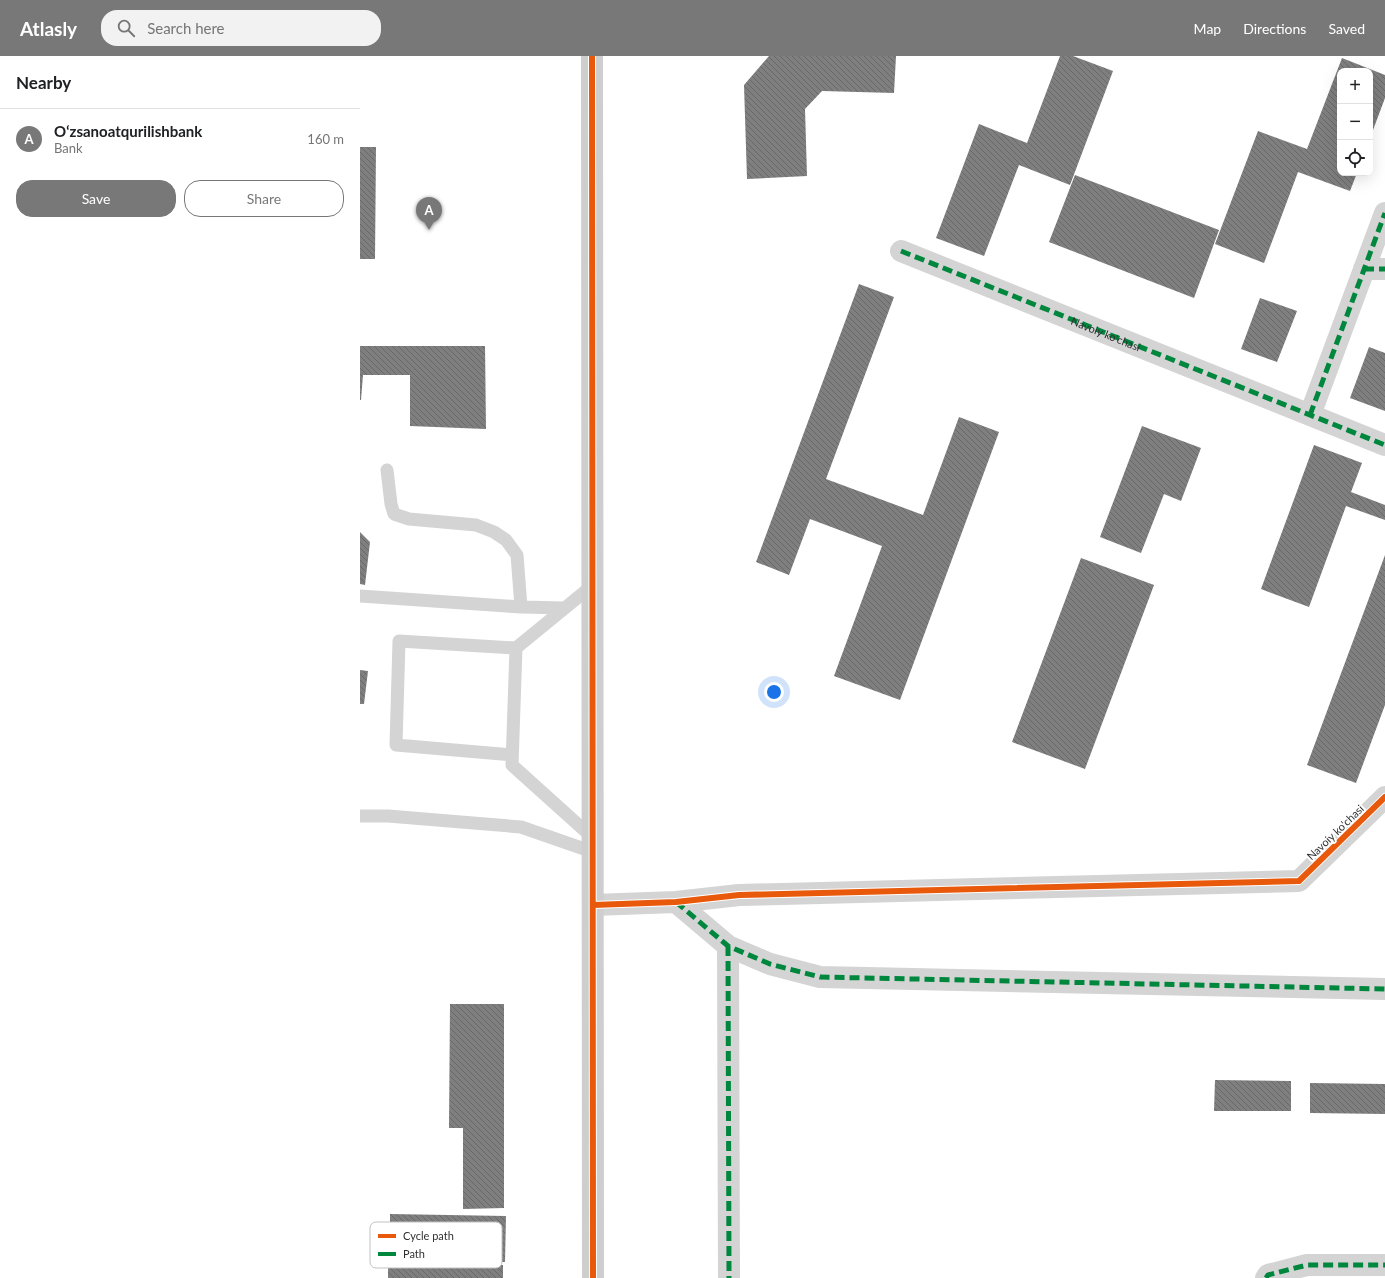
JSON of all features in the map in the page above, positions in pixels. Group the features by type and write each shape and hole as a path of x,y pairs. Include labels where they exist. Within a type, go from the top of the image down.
{"street":[{"path":"592,56 592,1278"},
{"path":"1310,415 1375,269 1385,213"},
{"name":"Navoiy ko'chasi","path":"901,251 1385,445"},
{"name":"Navoiy ko'chasi","path":"676,902 739,895 1299,881 1385,797"},
{"path":"593,905 676,902 728,946 770,964 820,977 1385,989"},
{"path":"728,946 729,1278"},
{"path":"1266,1278 1268,1275 1307,1265 1385,1265"}],"lane":[{"path":"387,470 391,504 394,514 409,519 476,525 494,532 506,540 517,555 521,607"},
{"path":"512,755 396,745 400,641 516,648 593,585"},
{"path":"360,596 521,607 564,608"},
{"path":"516,648 512,764 593,845"},
{"path":"360,816 388,816 521,827 593,845"}],"building":[{"path":"769,56 896,56 894,93 822,91 805,109 807,176 747,179 744,85"},
{"path":"1060,56 1073,56 1113,71 1070,185 1019,165 984,256 936,238 979,124 1027,143"},
{"path":"1342,58 1367,68 1338,68"},
{"path":"1373,70 1385,75 1385,98 1373,130"},
{"path":"1337,71 1337,176 1356,176 1350,191 1298,172 1264,263 1215,244 1258,131 1307,149"},
{"path":"360,147 376,147 375,259 360,259"},
{"path":"1075,175 1219,230 1194,298 1049,242"},
{"path":"859,284 894,297 826,479 923,515 959,417 999,432 900,700 834,676 882,546 810,519 789,575 756,562"},
{"path":"1260,298 1297,311 1277,362 1241,349"},
{"path":"360,346 485,346 486,429 410,426 410,375 363,375 360,400"},
{"path":"1369,347 1385,353 1385,411 1350,398"},
{"path":"1142,426 1201,448 1181,501 1164,494 1141,553 1100,537"},
{"path":"1314,445 1362,463 1351,492 1385,505 1385,520 1346,506 1309,607 1261,589"},
{"path":"360,532 370,542 365,585 360,584"},
{"path":"1385,555 1385,705 1356,783 1307,765"},
{"path":"1081,558 1154,585 1085,769 1012,742"},
{"path":"360,670 368,671 364,704 360,704"},
{"path":"450,1004 504,1004 504,1208 463,1209 463,1128 449,1128"},
{"path":"1215,1080 1291,1081 1291,1111 1214,1111"},
{"path":"1310,1083 1385,1084 1385,1114 1310,1113"},
{"path":"390,1214 506,1216 505,1262 502,1262 502,1222 390,1222"},
{"path":"503,1265 503,1278 388,1278 388,1268 502,1268"}],"marked path":[{"path":"1310,415 1385,213"},
{"path":"901,251 1385,445"},
{"path":"1364,269 1385,269"},
{"path":"676,902 728,946 770,964 820,977 1385,989"},
{"path":"728,946 729,1278"},
{"path":"1266,1278 1268,1275 1307,1265 1385,1265"}],"cycle path":[{"path":"592,56 593,1278"},
{"path":"593,905 676,902 739,895 1299,881 1385,797"}],"place":[{"name":"Oʻzsanoatqurilishbank","path":"429,230"}]}
